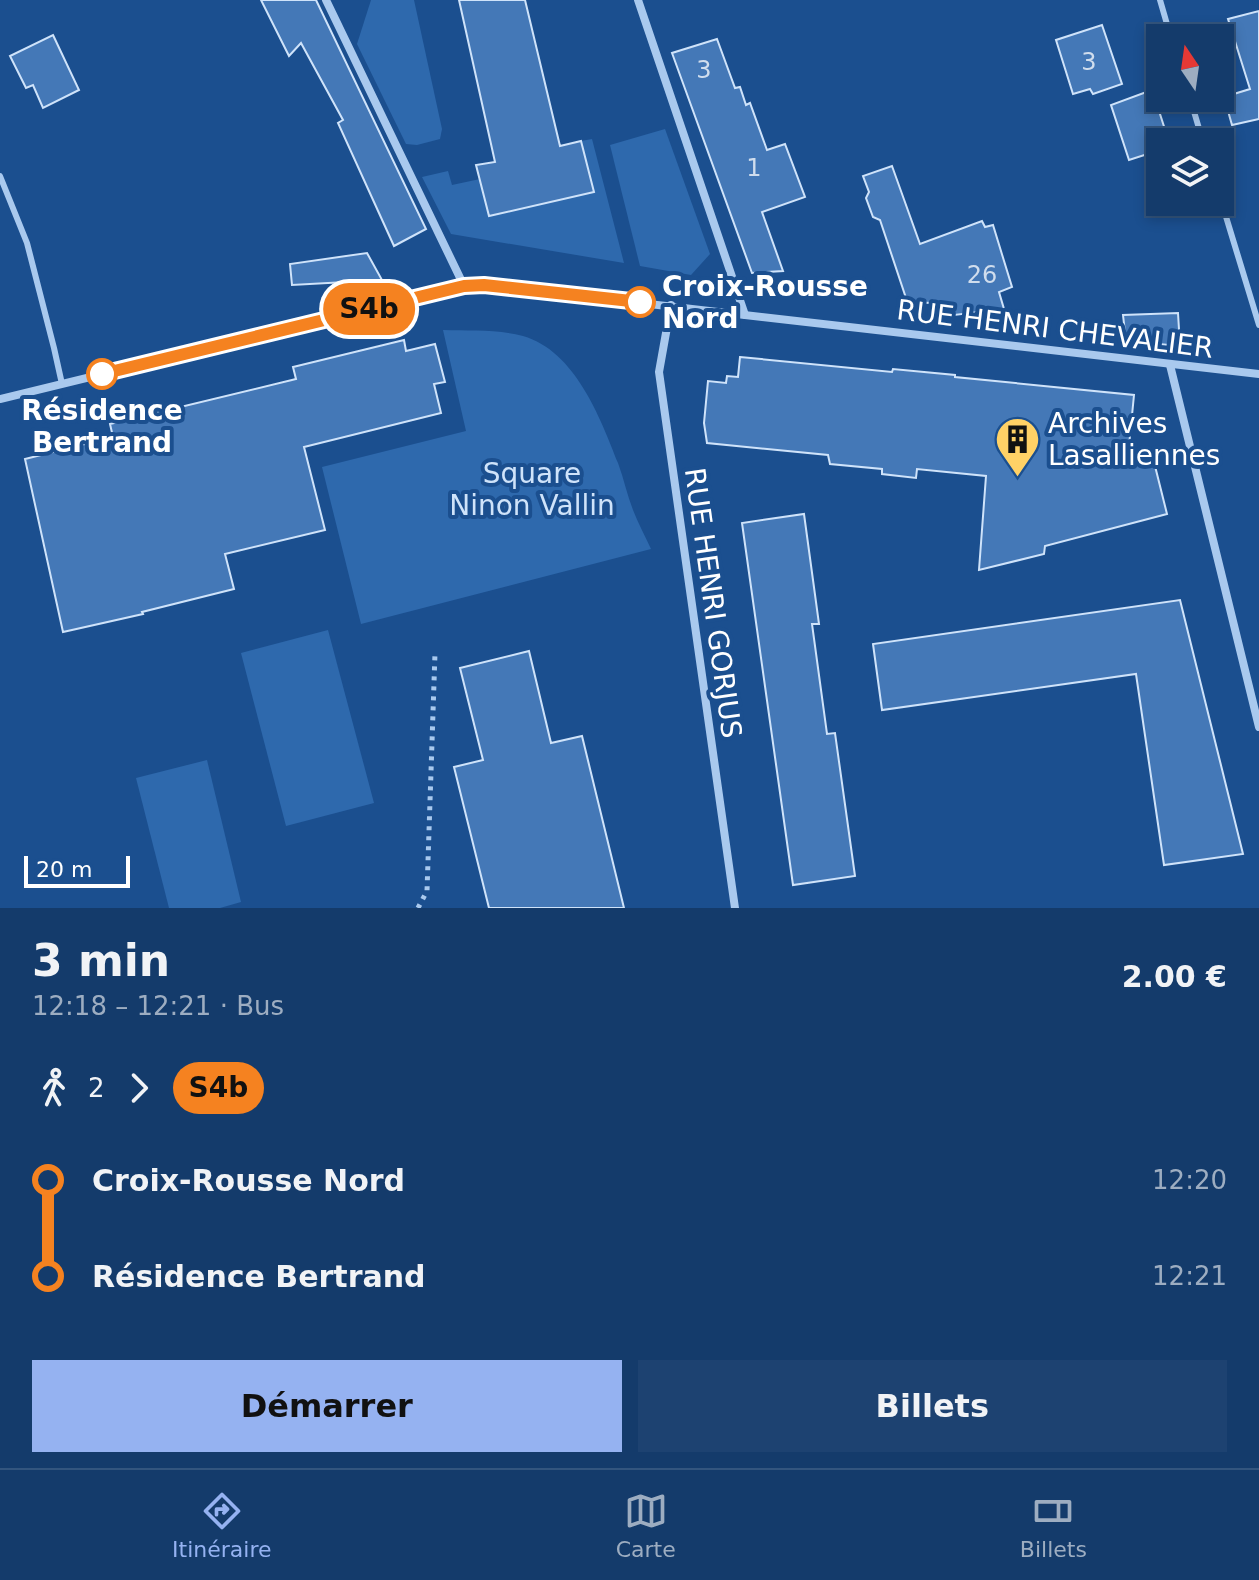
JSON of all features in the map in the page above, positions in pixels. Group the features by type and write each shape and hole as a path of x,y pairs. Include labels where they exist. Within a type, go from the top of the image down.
{"street":[{"path":"326,0 464,286"},
{"path":"638,0 745,315"},
{"name":"RUE HENRI CHEVALIER","path":"0,399 464,286 484,285 1259,374"},
{"name":"RUE HENRI GORJUS","path":"671,305 659,372 735,908"},
{"path":"1170,365 1259,727"}],"lane":[{"path":"1160,0 1167,24"},
{"path":"0,176 27,243 62,384"},
{"path":"1226,216 1259,325"}],"path":[{"path":"418,908 427,891 435,653"}],"green space":[{"path":"371,0 414,0 442,129 440,139 417,145 406,144 357,44"},
{"path":"665,129 710,254 691,275 640,266 610,145"},
{"path":"592,139 624,263 451,234 422,177 448,171 452,185 480,179 489,216 594,192 581,141"},
{"name":"Square Ninon Vallin","path":"443,330 493,331 523,336 557,356 571,371 594,407 651,549 361,624 322,467 466,431"},
{"path":"328,630 374,803 286,826 241,653"},
{"path":"207,760 241,902 220,908 169,908 136,778"}],"building":[{"path":"261,0 316,0 426,229 394,246 338,123 343,120 301,43 289,56"},
{"path":"459,0 525,0 560,146 581,141 594,192 489,216 476,165 495,162"},
{"path":"1259,11 1259,119 1232,125 1228,112 1234,112 1234,94 1250,89 1234,38 1234,24 1230,24 1228,19"},
{"path":"1102,25 1122,84 1093,94 1090,89 1073,94 1056,40"},
{"path":"53,35 79,90 43,108 33,85 26,88 10,56"},
{"path":"717,39 735,88 740,87 746,105 750,103 767,150 785,144 805,197 762,212 783,271 752,273 672,53"},
{"path":"1146,92 1146,112 1160,112 1164,128 1146,128 1146,155 1129,160 1111,105"},
{"path":"892,166 920,244 982,221 985,227 993,225 1012,287 999,292 1004,309 946,316 941,304 907,301 880,220 873,217 866,198 869,192 863,176"},
{"path":"367,253 382,280 292,285 290,264"},
{"path":"1178,313 1180,346 1126,341 1123,315"},
{"path":"404,340 406,351 435,344 445,382 434,384 441,413 304,447 325,530 225,554 234,589 63,632 25,459 113,437 110,424 296,379 293,367"},
{"path":"740,357 892,372 893,369 1134,395 1128,456 1153,458 1167,514 1045,546 1044,554 979,570 986,476 917,469 916,478 882,474 882,469 830,464 828,455 707,443 704,423 708,381 726,383 727,376 738,377"},
{"path":"804,514 819,624 812,624 827,734 835,733 855,876 793,885 742,523"},
{"path":"1180,600 1243,854 1164,865 1136,674 882,710 873,644"},
{"path":"529,651 551,743 582,736 624,908 489,908 454,767 483,760 460,668"}],"bus line":[{"name":"S4b","path":"102,374 464,286 484,285 640,302"}],"place":[{"name":"Croix-Rousse Nord","path":"640,302"},
{"name":"Résidence Bertrand","path":"102,374"},
{"name":"Archives Lasalliennes","path":"1017,478"}]}
